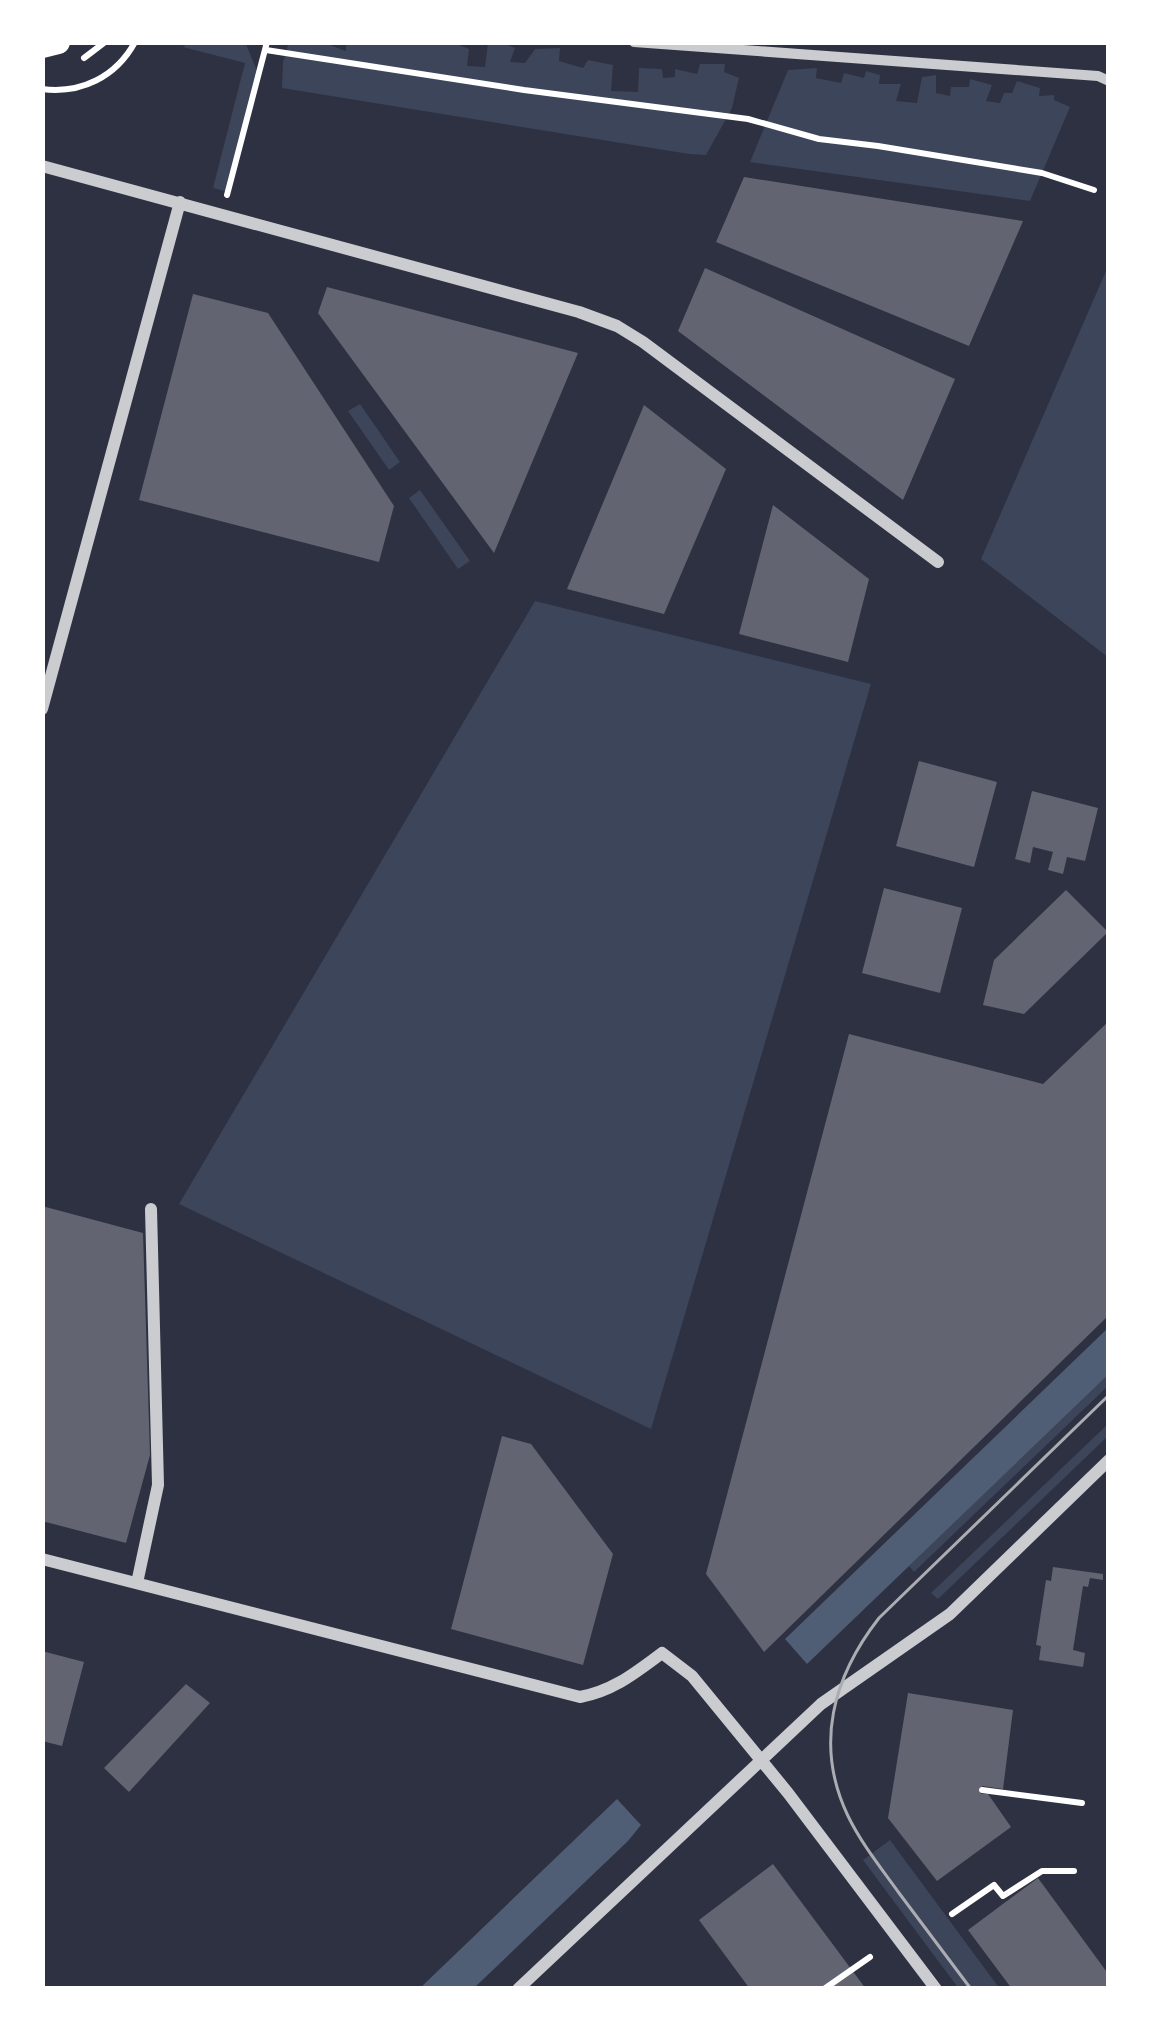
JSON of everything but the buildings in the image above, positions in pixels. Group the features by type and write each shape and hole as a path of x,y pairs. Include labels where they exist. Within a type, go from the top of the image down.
{"main road":[{"path":"42,46 58,42"}],"street":[{"path":"634,42 782,47 1098,76 1109,81"},
{"path":"42,166 616,326 938,562"},
{"path":"42,710 180,202"},
{"path":"137,1583 158,1485 151,1209"},
{"path":"518,1989 838,1690 950,1614 1109,1460"},
{"path":"42,1559 580,1697 604,1692 662,1653 692,1676 788,1793 936,1989"}],"path":[{"path":"42,89 79,88 99,80 128,56 135,42"},
{"path":"221,214 266,46 524,90 748,119 819,140 1042,173 1094,190"},
{"path":"982,1790 1082,1803"},
{"path":"952,1914 994,1885 1004,1896 1042,1871 1074,1871"},
{"path":"824,1989 870,1958"}],"shaded area":[{"path":"190,42 245,42 258,73 228,192 213,188 245,63 183,47"},
{"path":"289,42 322,42 346,51 346,42 451,42 469,49 467,66 485,67 488,42 515,48 510,62 525,63 535,49 560,48 559,61 583,68 588,60 613,65 611,91 638,92 639,68 662,69 663,78 675,77 675,69 697,74 700,64 725,64 724,72 739,78 732,108 706,155 689,154 282,88"},
{"path":"817,68 816,78 841,83 844,73 864,78 866,71 880,75 879,84 901,84 896,101 917,103 922,77 936,75 936,93 950,96 951,87 969,87 970,79 992,85 986,101 1000,103 1017,81 1040,88 1039,96 1054,95 1054,100 1070,107 1030,201 750,162 788,70"},
{"path":"1109,264 1109,658 981,559"},
{"path":"360,404 400,462 389,470 348,411"},
{"path":"420,490 470,561 458,569 409,498"},
{"path":"535,601 871,684 651,1429 179,1204"},
{"path":"1109,1327 1109,1374 807,1664 785,1639"},
{"path":"1109,1374 1109,1385 914,1572 909,1566"},
{"path":"1109,1423 1109,1435 938,1599 931,1593"},
{"path":"617,1799 641,1825 628,1841 473,1989 419,1989"},
{"path":"890,1840 1000,1989 959,1989 863,1860"}],"tram line":[{"path":"971,1989 878,1865 848,1816 832,1763 834,1712 850,1664 879,1618 1109,1395"}]}
